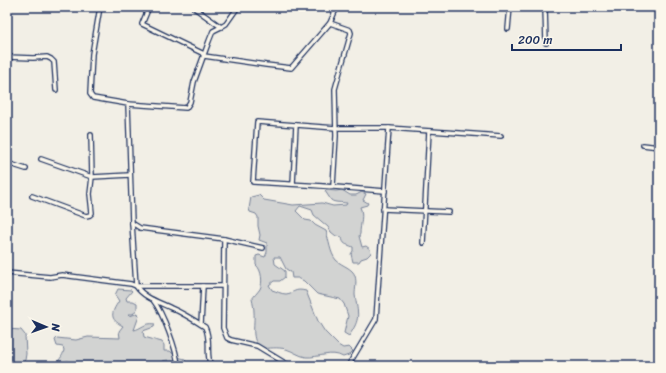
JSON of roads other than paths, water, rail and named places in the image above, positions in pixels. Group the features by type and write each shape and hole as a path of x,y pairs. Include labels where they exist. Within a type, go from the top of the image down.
{"street":[{"path":"100,7 92,54 90,94 93,98 128,104 186,108 190,102 194,82 213,31 212,21"},
{"path":"149,7 142,24 202,53 204,56 266,66 291,68 330,23 337,7"},
{"path":"193,7 221,26"},
{"path":"213,31 226,24 238,7"},
{"path":"508,29 510,7"},
{"path":"545,7 546,43"},
{"path":"330,23 350,30 351,33 335,89 336,128 332,186"},
{"path":"7,57 47,57 51,59 54,62 56,90"},
{"path":"128,104 132,223 136,286 140,291 152,299 205,326 210,344 208,357 211,366"},
{"path":"385,191 332,186 253,182 257,122 336,128 389,128 501,136"},
{"path":"293,184 296,125"},
{"path":"348,366 376,322 389,128"},
{"path":"423,243 429,131"},
{"path":"32,196 88,216 92,213 90,194 92,177 91,135"},
{"path":"643,145 659,146"},
{"path":"40,159 92,177 130,175"},
{"path":"7,163 26,169"},
{"path":"383,209 449,212"},
{"path":"132,223 140,228 224,239 263,248"},
{"path":"224,239 223,328 228,338 257,346 290,366"},
{"path":"7,273 50,277 62,276 131,284 136,286 223,286"},
{"path":"201,324 203,286"},
{"path":"152,299 158,306 170,335 178,357 178,366"}]}
